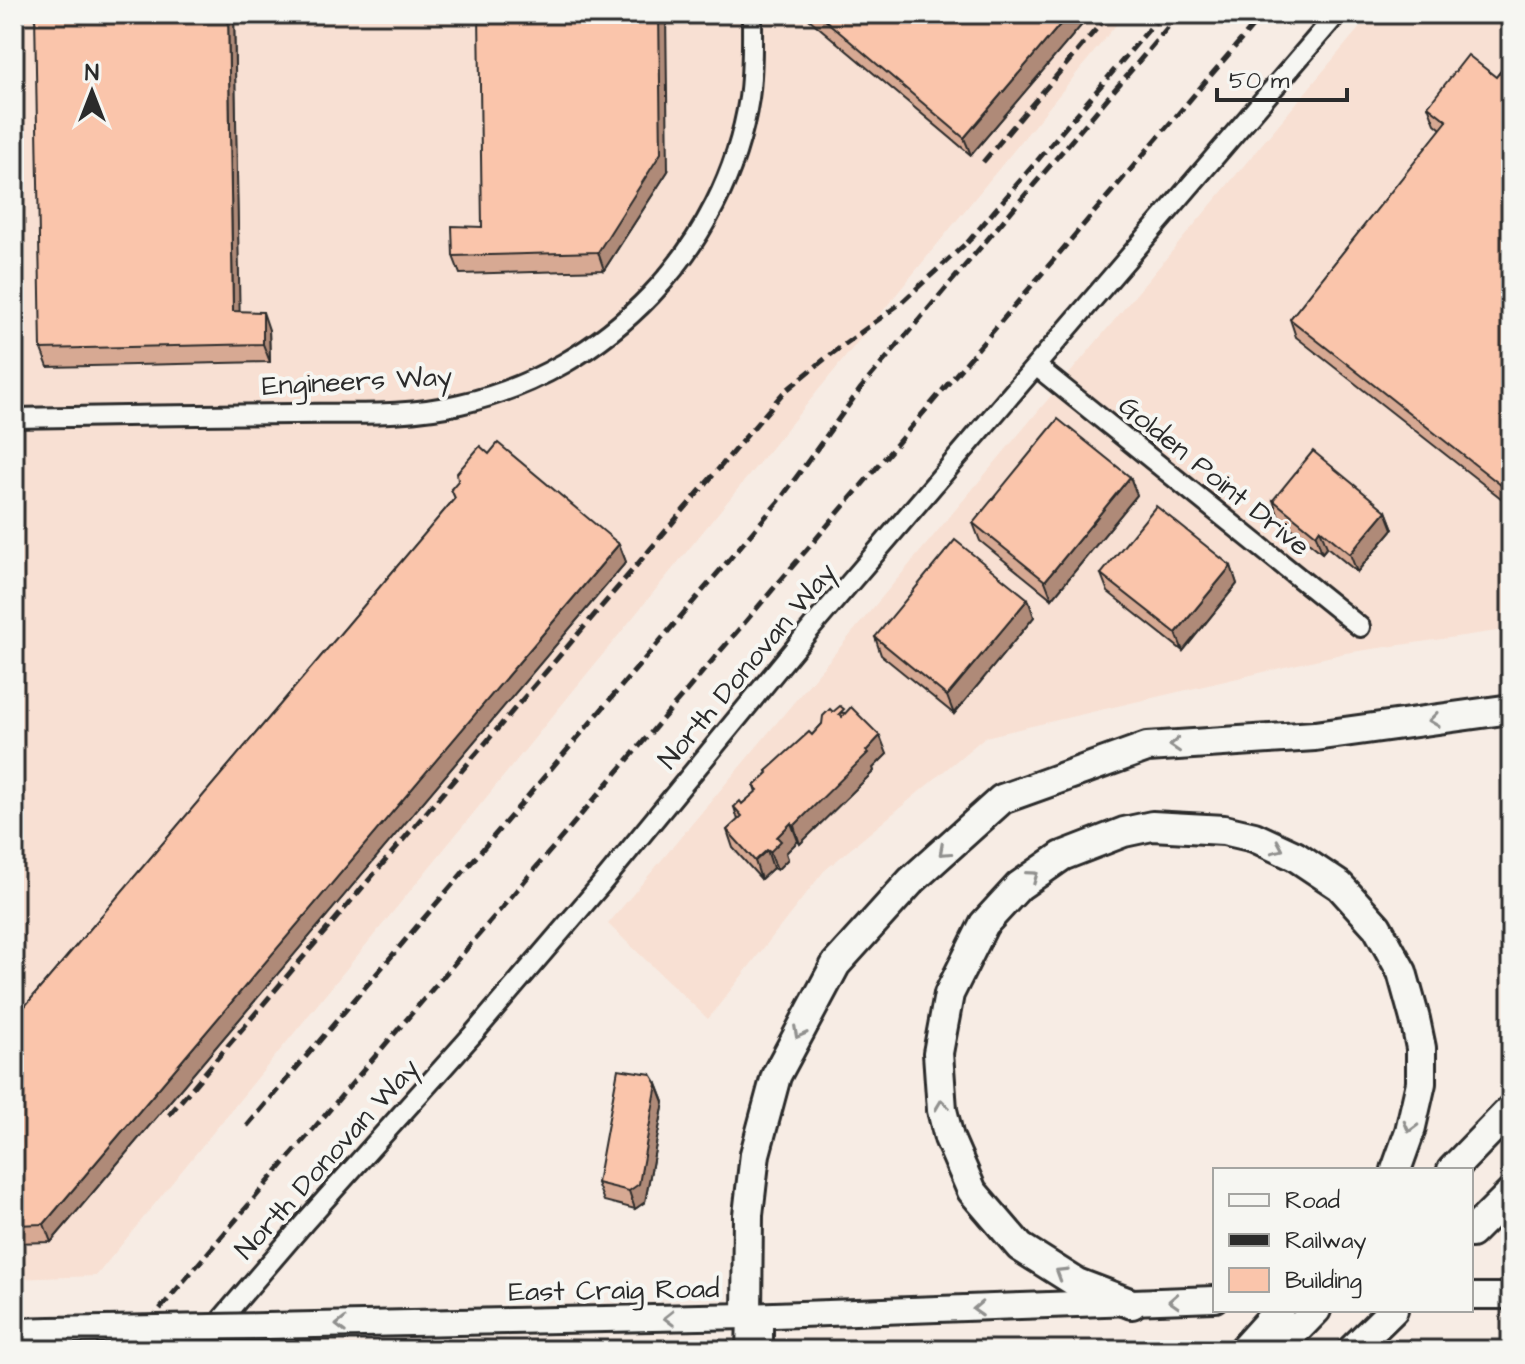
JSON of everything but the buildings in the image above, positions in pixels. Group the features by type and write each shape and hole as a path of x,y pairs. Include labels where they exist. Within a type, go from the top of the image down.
{"highway":[{"path":"755,1316 748,1215 755,1154 776,1076 836,964 911,881 1002,799 1147,747 1315,736 1511,709"},
{"path":"1132,1304 1077,1283 1020,1247 972,1191 949,1138 942,1110 938,1053 949,994 984,924 1019,886 1062,856 1124,832 1152,826 1224,830 1254,837 1295,856 1340,886 1377,927 1402,972 1421,1048 1421,1083 1410,1131 1397,1168"},
{"path":"1454,1168 1511,1109"},
{"path":"1473,1231 1511,1193"},
{"path":"1243,1350 1277,1312"},
{"path":"1277,1350 1314,1312"},
{"path":"1352,1350 1391,1312"}],"main road":[{"path":"1473,1296 1511,1296"},
{"name":"East Craig Road","path":"14,1331 755,1316 1213,1299"}],"street":[{"name":"Engineers Way","path":"14,418 389,412 459,405 521,386 584,353 610,335 658,291 706,223 729,176 749,102 752,14"},
{"name":"North Donovan Way","path":"195,1350 599,887 813,626 1337,14"},
{"name":"Golden Point Drive","path":"1036,366 1360,627"},
{"path":"746,1350 755,1316"},
{"path":"755,1316 763,1350"}],"shaded area":[{"path":"14,14 1125,14 96,1276 14,1279"},
{"path":"1371,14 1511,14 1511,629 1345,653 985,737 824,871 708,1019 608,924"}],"railway":[{"path":"983,162 1109,14"},
{"path":"967,243 1162,14"},
{"path":"247,1126 779,501 861,388 1179,14"},
{"path":"125,1350 1263,14"},
{"path":"169,1115 783,393 901,303 974,236"}]}
